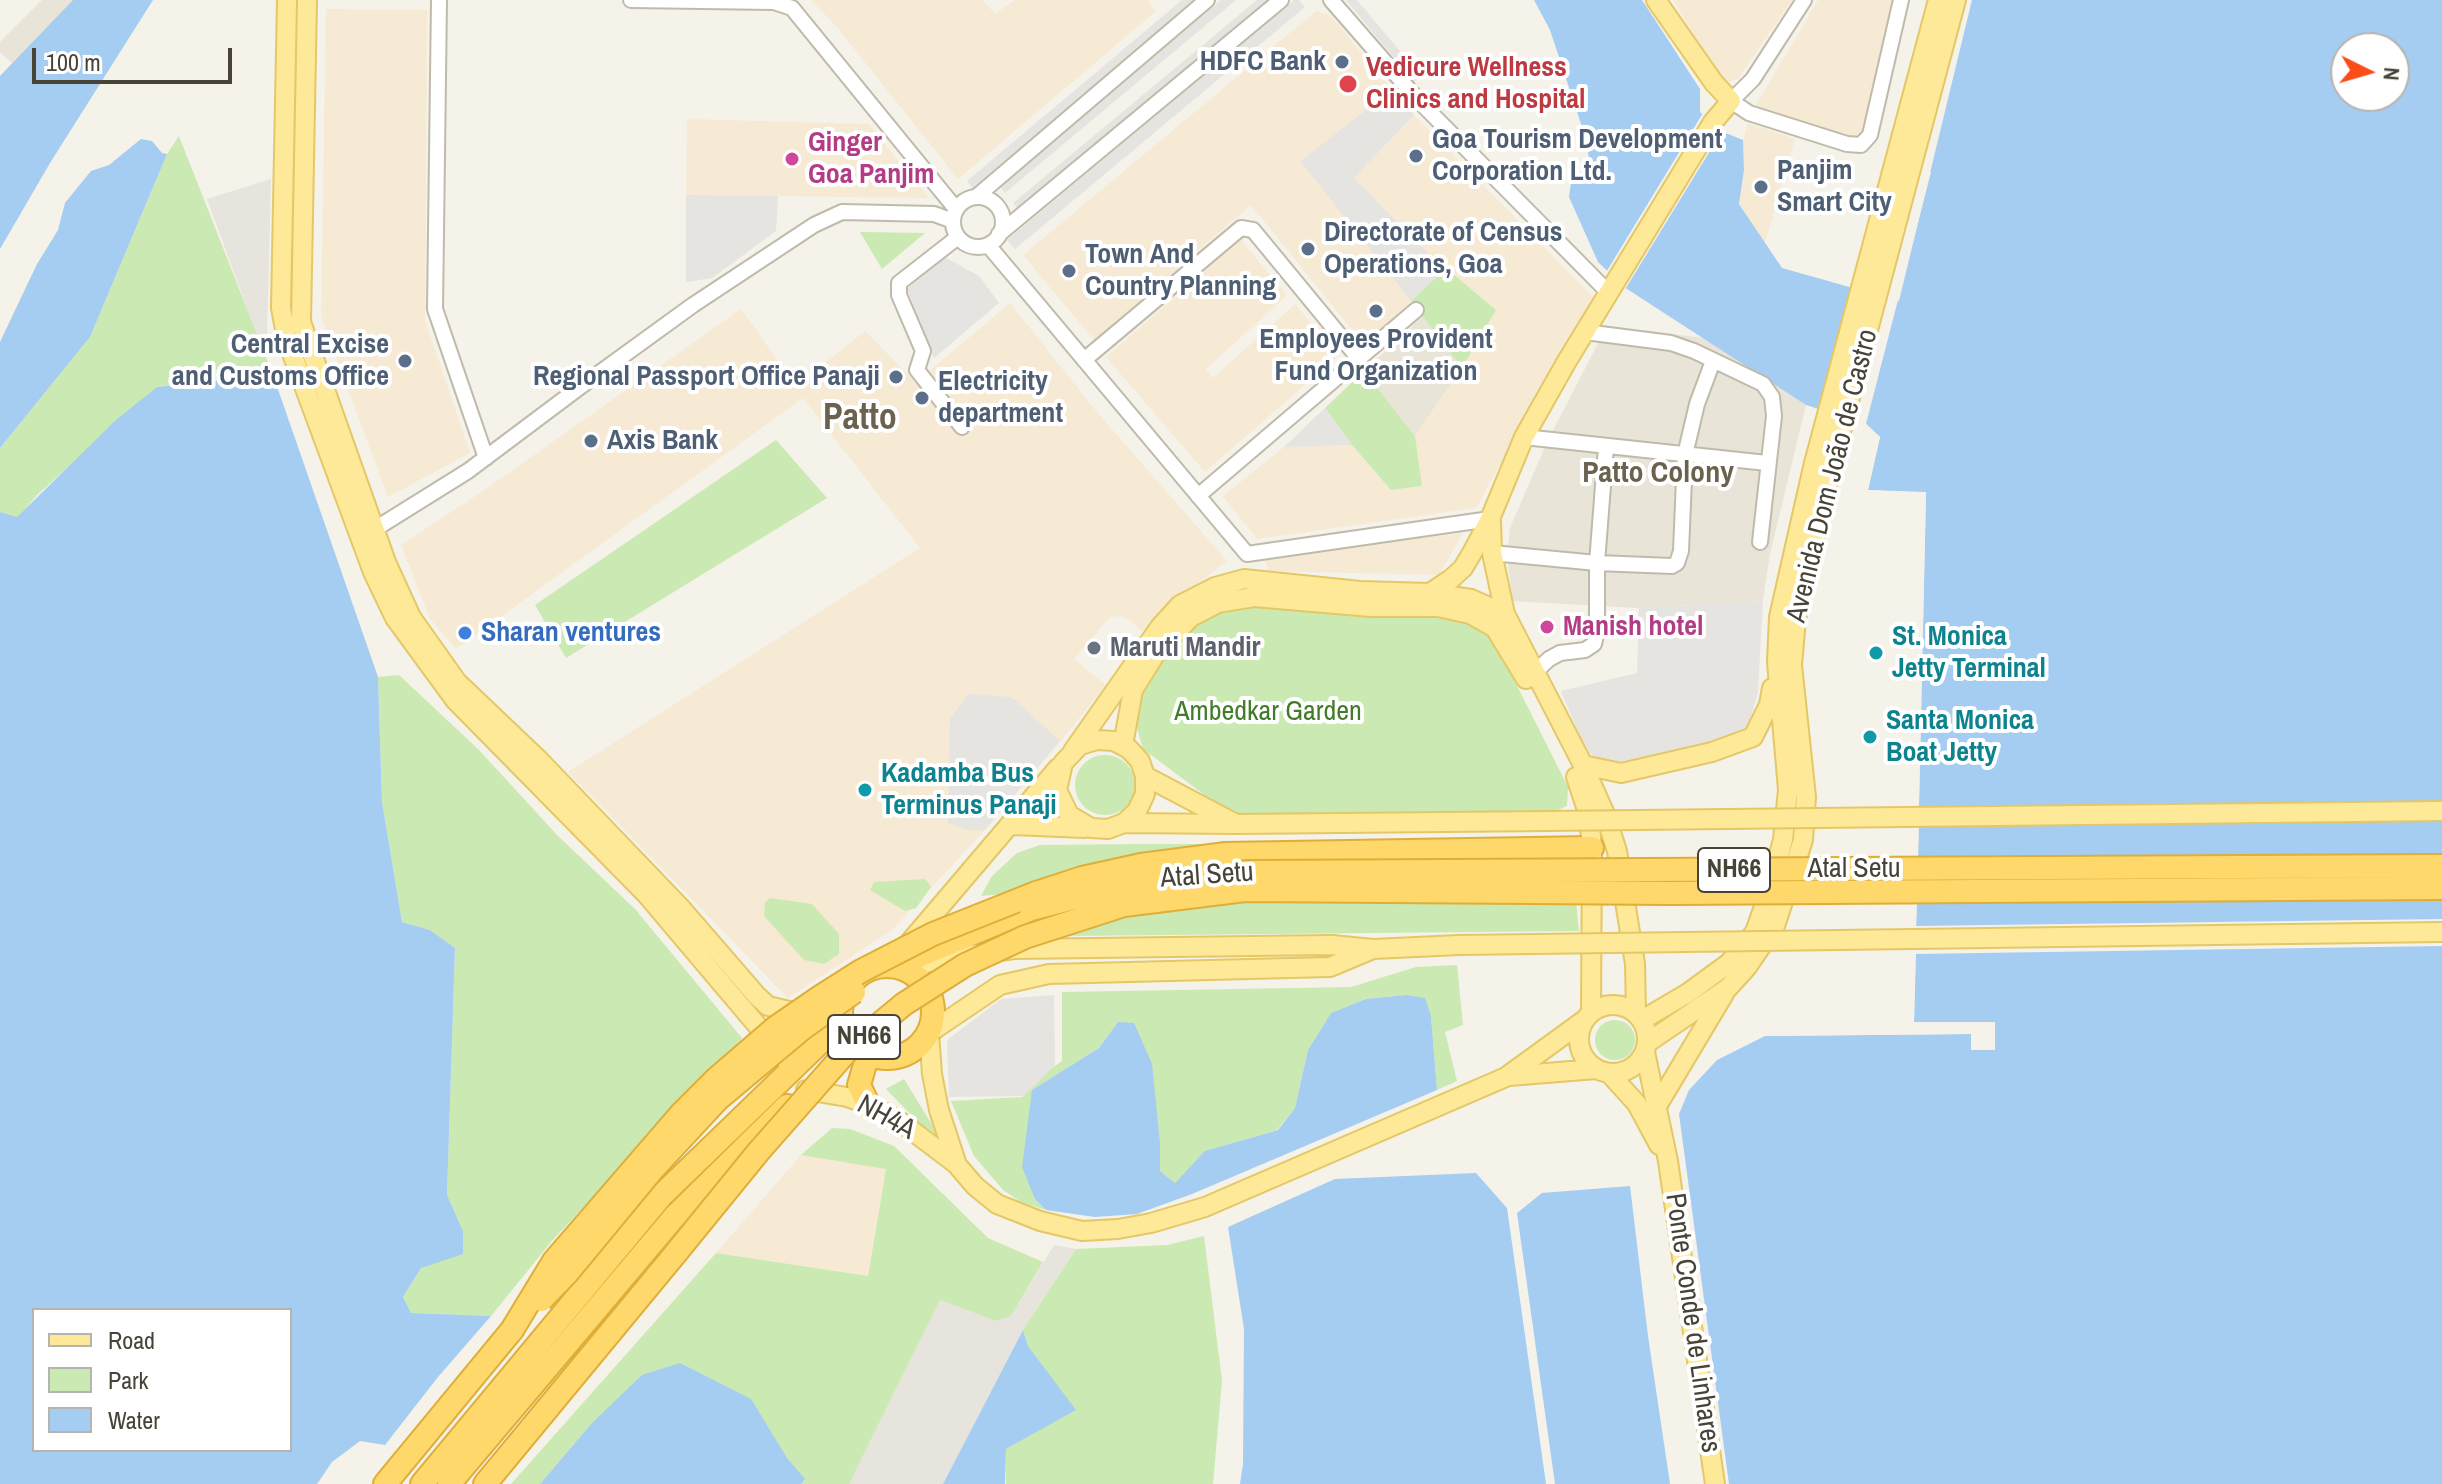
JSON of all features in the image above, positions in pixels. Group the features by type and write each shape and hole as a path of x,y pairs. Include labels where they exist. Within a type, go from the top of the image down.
{"highway":[{"path":"512,1330 554,1261 681,1114 717,1078 775,1028 820,997 920,940 1036,893 1082,878 1141,865 1226,854 1592,841"},
{"name":"Atal Setu","path":"512,1330 568,1272 653,1169 718,1099 803,1028 861,987 911,959 1031,909 1143,881 1196,874 1248,872 2442,866"},
{"name":"Atal Setu","path":"485,1484 759,1151 847,1051 904,1004 965,965 1025,937 1124,905 1245,890 1687,893 2442,888"},
{"path":"895,968 924,984 930,995 933,1008 929,1033 920,1045 896,1058 866,1053 849,1038 842,1021 844,998 856,979 866,972 895,968"},
{"path":"422,1484 662,1195 842,1021"},
{"path":"449,1484 675,1216 806,1090 866,1053"},
{"path":"866,1053 859,1085 868,1104"},
{"name":"NH66","path":"385,1484 512,1330"}],"main road":[{"path":"287,0 281,308 287,340 367,534 411,617 457,682 539,760 648,873 768,1006 789,1011 814,1010 844,998"},
{"path":"307,0 301,322 395,618 455,700 646,894 794,1069"},
{"path":"1430,593 1463,568 1490,519 1524,437 1713,122 1731,101 1714,83 1656,0"},
{"name":"Avenida Dom João de Castro","path":"1646,1047 1728,988 1747,967 1775,926 1803,840 1806,797 1792,665 1796,619 1823,466 1893,165 1938,0"},
{"name":"Avenida Dom João de Castro","path":"1639,1016 1688,993 1729,963 1755,932 1759,921 1783,840 1788,790 1777,662 1779,617 1913,163 1956,0"},
{"path":"287,54 306,55"},
{"path":"1490,519 1492,553 1505,614 1583,765 1617,851 1646,1047 1641,1059 1627,1071 1506,1077"},
{"path":"895,968 1068,757 1135,659 1180,605 1215,587 1244,579 1360,591 1430,593 1471,599 1505,614"},
{"path":"1123,745 1133,690 1156,653 1191,617 1218,603 1254,597 1371,607 1438,607 1470,614 1495,628 1529,684 1579,783 1588,813 1592,841 1587,1016 1580,1030 1580,1048 1589,1063 1637,1104 1668,1161"},
{"path":"1583,765 1621,773 1712,752 1753,737 1769,705 1777,662"},
{"path":"1091,828 1069,815 1060,799 1057,781 1068,757 1097,740 1123,745 1140,761 1145,776 1142,803 1124,823"},
{"path":"1145,776 1236,824"},
{"path":"1012,825 1108,829 1124,823 2442,811"},
{"path":"1592,841 1593,836 1608,835 1610,831"},
{"path":"895,968 1014,949 1332,945 1373,949 1459,945 2442,932"},
{"path":"957,1165 939,1110 929,1033 1000,985 1049,974 1330,967 1373,949"},
{"path":"1657,1106 1728,988"},
{"path":"1506,1077 1600,1006 1619,1004 1639,1016"},
{"name":"Ponte Conde de Linhares","path":"1646,1047 1668,1161 1715,1484"},
{"name":"NH4A","path":"806,1090 868,1104 921,1136 997,1204 1082,1231 1151,1223 1205,1207 1506,1077"}],"street":[{"path":"439,0 435,309 486,458"},
{"path":"631,0 774,2 792,8 955,215 958,237 971,246 988,245 1281,0"},
{"path":"955,215 965,201 976,197 1207,0"},
{"path":"1331,0 1419,101 1611,288"},
{"path":"1804,0 1753,79 1731,101 1749,113 1847,144 1861,145 1870,135 1874,121 1901,0"},
{"path":"976,197 985,198 999,209 1002,226 999,234"},
{"path":"367,534 468,471 693,305 814,225 842,212 955,215"},
{"path":"1084,360 1241,228 1253,230 1360,360"},
{"path":"958,237 899,283 899,295 923,351 917,370 962,427"},
{"path":"988,245 1247,554"},
{"path":"1198,496 1416,310"},
{"path":"1585,332 1671,343 1763,384 1772,397 1774,416 1760,542"},
{"path":"1492,553 1597,563 1672,566 1677,563 1681,551 1685,455 1700,394 1713,361"},
{"path":"1524,437 1767,463"},
{"path":"1535,672 1560,653 1585,650 1594,644 1606,447"},
{"path":"1247,554 1490,519"},
{"path":"1244,579 1242,563 1247,554"}],"shaded area":[{"path":"42,0 73,0 13,64 0,52 0,42"},
{"path":"811,0 983,0 995,14 1015,0 1147,0 1156,11 958,179 836,26"},
{"path":"1182,0 1198,0 973,189 967,181"},
{"path":"1221,0 1236,0 1005,193 999,185"},
{"path":"1257,0 1273,0 1020,211 1013,203"},
{"path":"1294,0 1299,0 1305,7 1015,249 1007,240"},
{"path":"1346,0 1357,0 1421,76 1414,82"},
{"path":"1673,0 1792,0 1738,79 1727,82 1719,77"},
{"path":"1818,0 1897,0 1863,139 1753,110"},
{"path":"326,9 427,10 425,320 470,453 388,497 321,317"},
{"path":"1316,11 1330,15 1392,90 1300,161 1411,301 1365,346 1251,205 1094,340 1023,255"},
{"path":"1392,90 1414,115 1354,178 1446,268 1411,301 1300,161"},
{"path":"1414,115 1593,297 1476,508 1257,539 1223,496 1284,447 1352,445 1391,490 1421,486 1415,436 1462,368 1496,310 1430,255 1354,178"},
{"name":"Ginger Goa Panjim","path":"687,119 869,124 929,198 686,195"},
{"name":"Panjim Smart City","path":"1748,123 1795,139 1765,243 1739,204 1744,170 1743,140"},
{"path":"271,179 267,335 258,338 207,199"},
{"path":"686,195 778,196 776,231 712,278 686,282"},
{"path":"1241,240 1287,295 1205,370 1213,378 1295,304 1338,356 1205,472 1106,357"},
{"path":"945,257 979,276 999,303 934,358 907,289"},
{"path":"1010,303 1096,411 1227,561 1168,607 1146,634 1121,616 1110,617 1074,659 1106,685 1069,731 985,830 892,930 788,998 568,772 920,548 803,398 456,649 430,619 401,545 486,489 741,309 796,386 865,331 916,383 958,435 971,424 928,372"},
{"path":"1423,316 1462,368 1415,436 1364,371"},
{"path":"1607,326 1704,338 1806,405 1770,554 1763,601 1639,608 1512,601 1507,554 1510,528 1548,440"},
{"path":"1325,408 1352,445 1284,447"},
{"path":"1463,533 1439,575 1269,571 1263,556"},
{"path":"1763,601 1758,692 1746,734 1614,763 1586,751 1561,691 1637,673 1639,608"},
{"path":"968,694 1011,697 1060,741 985,830 968,830 948,823 950,719"},
{"path":"1054,995 1055,1065 1024,1096 949,1097 947,1040 1001,999"},
{"path":"801,1155 886,1168 868,1276 716,1253"},
{"path":"1054,1245 1076,1249 1023,1330 943,1484 849,1484 940,1300 996,1321 1011,1316"}],"green space":[{"path":"179,136 273,375 157,387 37,495 17,518 0,512 0,448 90,337 167,154"},
{"path":"860,232 925,233 882,269"},
{"path":"1446,268 1496,310 1462,368 1411,301"},
{"path":"1364,371 1415,436 1422,486 1391,490 1325,408"},
{"path":"776,440 827,498 566,658 535,605"},
{"name":"Ambedkar Garden","path":"1253,604 1461,620 1492,636 1568,787 1567,806 1551,813 1234,817 1143,749 1135,721 1143,689 1157,660 1199,620 1214,613"},
{"path":"399,675 478,749 558,836 635,909 742,1038 733,1057 638,1148 551,1242 491,1316 411,1313 403,1297 421,1268 463,1231 447,1195 455,948 430,930 402,922 382,802 378,677"},
{"path":"1105,755 1116,757 1126,764 1133,774 1133,796 1126,806 1116,813 1105,815 1094,813 1084,806 1077,796 1075,785 1077,774 1084,764 1094,757"},
{"path":"1557,844 981,896 992,876 1017,853 1040,845"},
{"path":"925,879 931,887 916,908 905,911 870,890 874,882"},
{"path":"770,898 812,904 839,934 839,954 824,964 804,960 764,916 765,902"},
{"path":"1576,901 1579,931 1062,936 1125,917 1228,903"},
{"path":"1457,965 1463,1025 1445,1032 1457,1081 1437,1090 1431,1016 1406,995 1366,999 1331,1013 1308,1050 1295,1108 1277,1130 1206,1151 1175,1183 1160,1171 1156,1115 1118,1022 1099,1048 1032,1090 1035,1199 1046,1210 1021,1202 1003,1190 974,1156 951,1101 1023,1097 1024,1087 1062,1061 1062,992 1351,987 1416,967"},
{"path":"1615,1020 1629,1026 1635,1040 1629,1054 1615,1060 1601,1054 1595,1040 1601,1026"},
{"path":"904,1079 952,1157 886,1089"},
{"path":"832,1128 850,1129 894,1146 988,1238 1043,1262 1011,1316 996,1321 940,1300 849,1484 801,1484 804,1479 787,1458 591,1424 540,1484 511,1484 716,1253 868,1276 886,1169 801,1155"},
{"path":"1204,1236 1222,1381 1213,1484 1006,1484 1006,1449 1075,1410 1028,1346 1023,1330 1076,1249 1167,1245"}],"water":[{"path":"73,0 153,0 50,163 0,249 0,76"},
{"path":"1534,0 1642,0 1700,89 1700,112 1723,132 1743,140 1744,170 1739,204 1782,268 1899,301 1972,0 2442,0 2442,1484 1729,1484 1679,1114 1689,1090 1717,1060 1765,1036 1971,1034 1971,1050 1995,1049 1995,1022 1914,1022 1926,493 1868,490 1880,437 1866,424 1806,405 1624,287 1598,262 1569,197 1571,183 1589,158 1585,136 1550,30"},
{"path":"141,139 152,141 162,153 167,154 90,337 0,448 0,342 37,264 58,230 65,203 91,171 109,165"},
{"path":"273,375 378,677 382,802 402,922 430,930 455,948 447,1195 463,1231 463,1254 421,1268 403,1297 411,1313 491,1316 385,1445 360,1441 332,1462 317,1484 0,1484 0,512 17,517 116,420 157,387"},
{"path":"1406,995 1425,998 1431,1016 1437,1090 1192,1194 1137,1214 1095,1217 1046,1210 1035,1199 1022,1167 1032,1090 1099,1048 1118,1022 1134,1023 1152,1064 1160,1171 1175,1183 1205,1151 1278,1130 1295,1108 1308,1050 1331,1013 1366,999"},
{"path":"1476,1173 1507,1208 1546,1484 1240,1484 1243,1464 1244,1329 1228,1227 1335,1179"},
{"path":"1630,1186 1670,1484 1555,1484 1517,1213 1542,1193"},
{"path":"1023,1330 1028,1346 1076,1410 1006,1449 1005,1484 943,1484"},
{"path":"680,1363 751,1399 787,1458 805,1479 801,1484 540,1484 591,1424 642,1375"}],"pier":[{"path":"1703,113 1724,128 1626,288 1605,274"},
{"path":"1927,171 1931,172 1866,424 1880,437 1868,490 1926,492 1919,807 2442,802 2442,821 1919,827 1918,860 2442,856 2442,896 1917,900 1916,926 2442,919 2442,946 1916,954 1914,1022 1995,1022 1995,1050 1971,1050 1971,1034 1765,1036 1765,1032 1972,1030 1975,1046 1991,1046 1991,1026 1914,1026 1910,1023 1922,496 1866,493 1876,439 1864,428 1819,414 1854,286 1896,297"}],"place":[{"name":"HDFC Bank","path":"1342,62"},
{"name":"Vedicure Wellness Clinics and Hospital","path":"1348,84"},
{"name":"Goa Tourism Development Corporation Ltd.","path":"1416,156"},
{"name":"Ginger Goa Panjim","path":"792,159"},
{"name":"Panjim Smart City","path":"1761,187"},
{"name":"Directorate of Census Operations, Goa","path":"1308,249"},
{"name":"Town And Country Planning","path":"1069,271"},
{"name":"Employees Provident Fund Organization","path":"1376,311"},
{"name":"Central Excise and Customs Office","path":"405,361"},
{"name":"Regional Passport Office Panaji","path":"896,377"},
{"name":"Electricity department","path":"922,398"},
{"name":"Axis Bank","path":"591,441"},
{"name":"Manish hotel","path":"1547,627"},
{"name":"Sharan ventures","path":"465,633"},
{"name":"Maruti Mandir","path":"1094,648"},
{"name":"St. Monica Jetty Terminal","path":"1876,653"},
{"name":"Santa Monica Boat Jetty","path":"1870,737"},
{"name":"Kadamba Bus Terminus Panaji","path":"865,790"}],"district":[{"name":"Patto","path":"860,419"},
{"name":"Patto Colony","path":"1658,474"}]}
